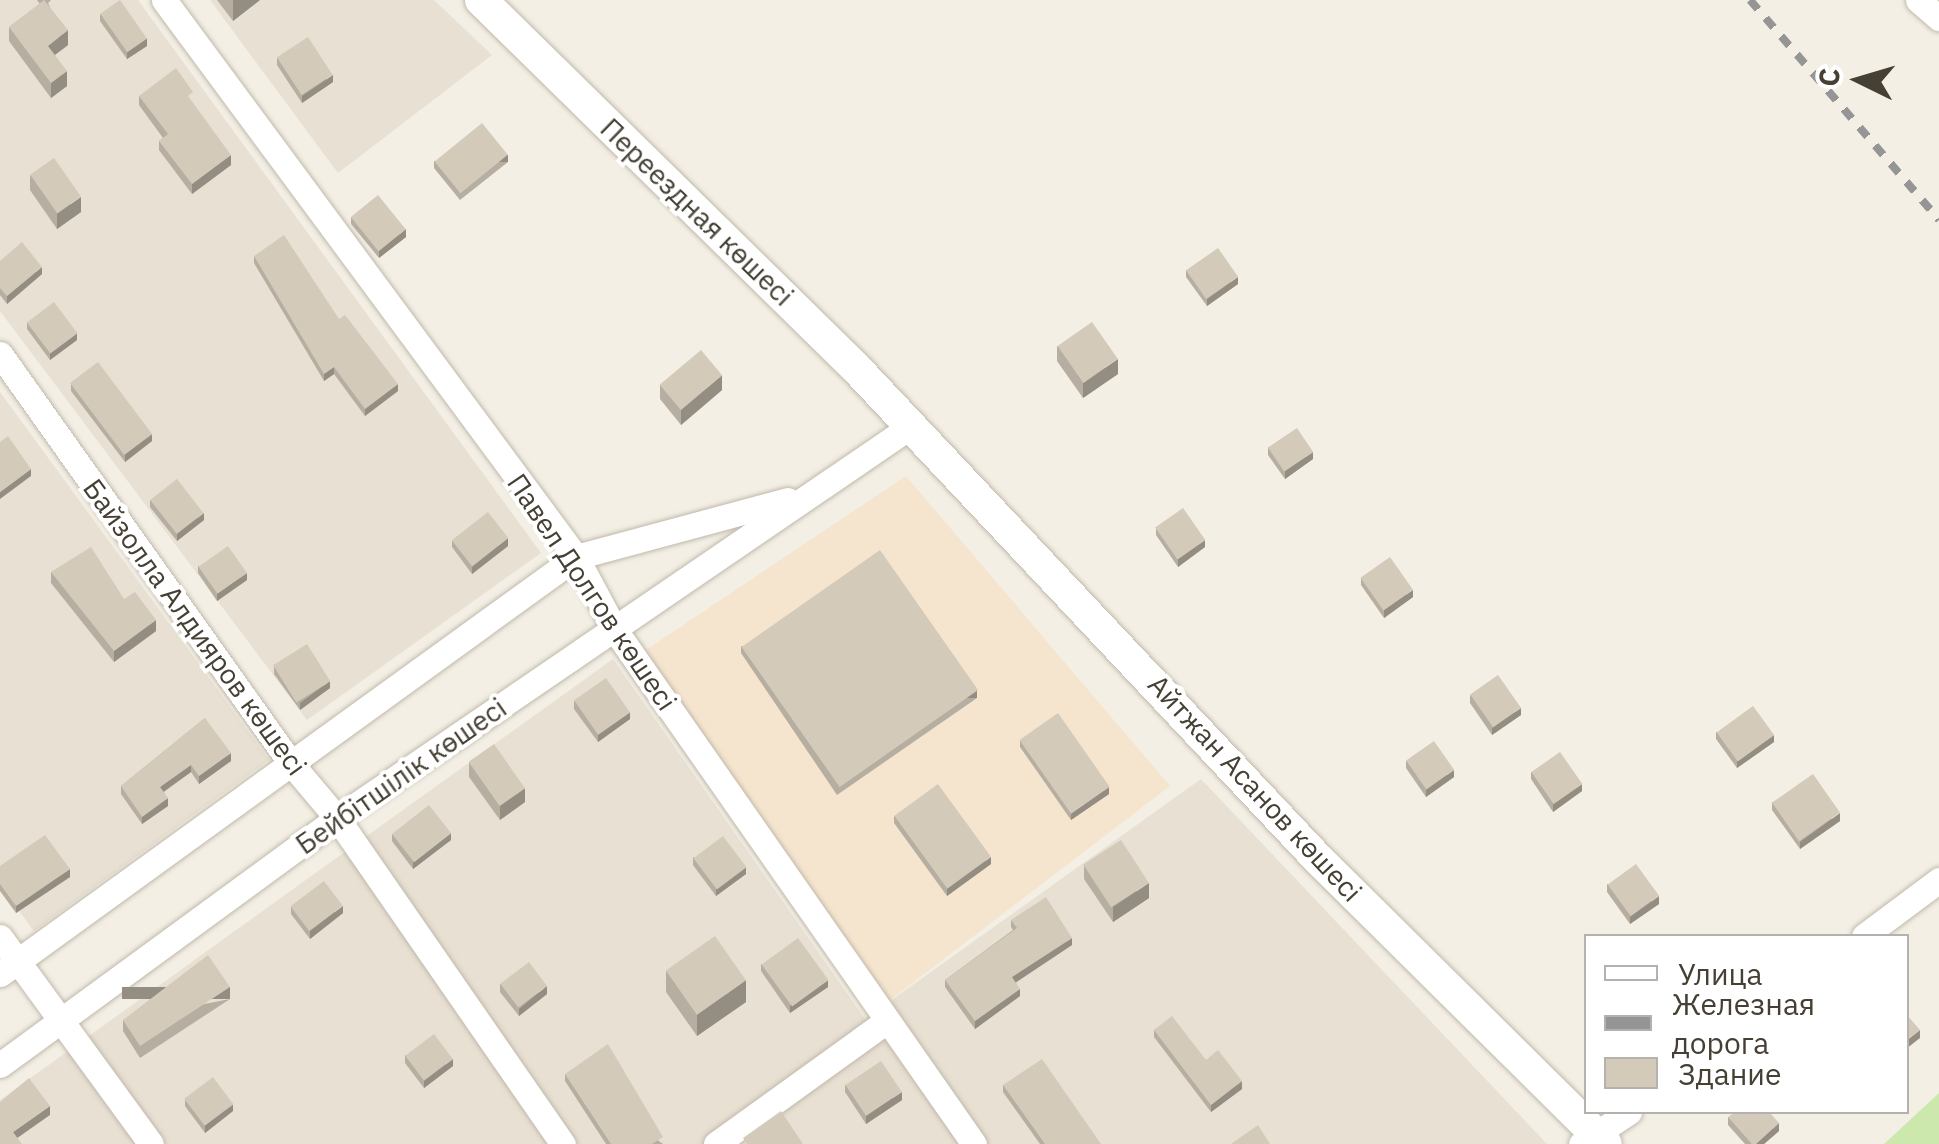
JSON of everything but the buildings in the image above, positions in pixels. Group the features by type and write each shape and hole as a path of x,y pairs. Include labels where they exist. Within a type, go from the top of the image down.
{"street":[{"name":"Павел Долгов көшесі","path":"164,0 576,557 615,630 885,1022 974,1144"},
{"name":"Переездная көшесі","path":"481,0 911,426"},
{"path":"1918,0 1939,18"},
{"name":"Байзолла Алдияров көшесі","path":"0,354 289,760 338,818 563,1144"},
{"name":"Бейбітшілік көшесі","path":"0,1065 338,818 911,426"},
{"name":"Айтжан Асанов көшесі","path":"911,426 1320,861 1595,1141"},
{"name":"Бейбітшілік көшесі","path":"9,968 289,760 576,557 807,494"},
{"path":"1867,934 1939,880"},
{"path":"0,937 9,968 62,1020 151,1144"},
{"path":"716,1144 885,1022"},
{"path":"1595,1141 1627,1114"}],"shaded area":[{"path":"0,0 138,0 541,553 307,720 0,311"},
{"path":"210,0 434,0 492,55 338,173"},
{"path":"0,392 269,760 34,931 0,885"},
{"path":"906,476 1170,786 885,1004 643,652"},
{"path":"613,659 865,1019 1201,779 1547,1144 0,1144 0,1100"}],"green space":[{"path":"1939,1093 1939,1144 1884,1144"}],"railway":[{"path":"1750,0 1939,220"}]}
